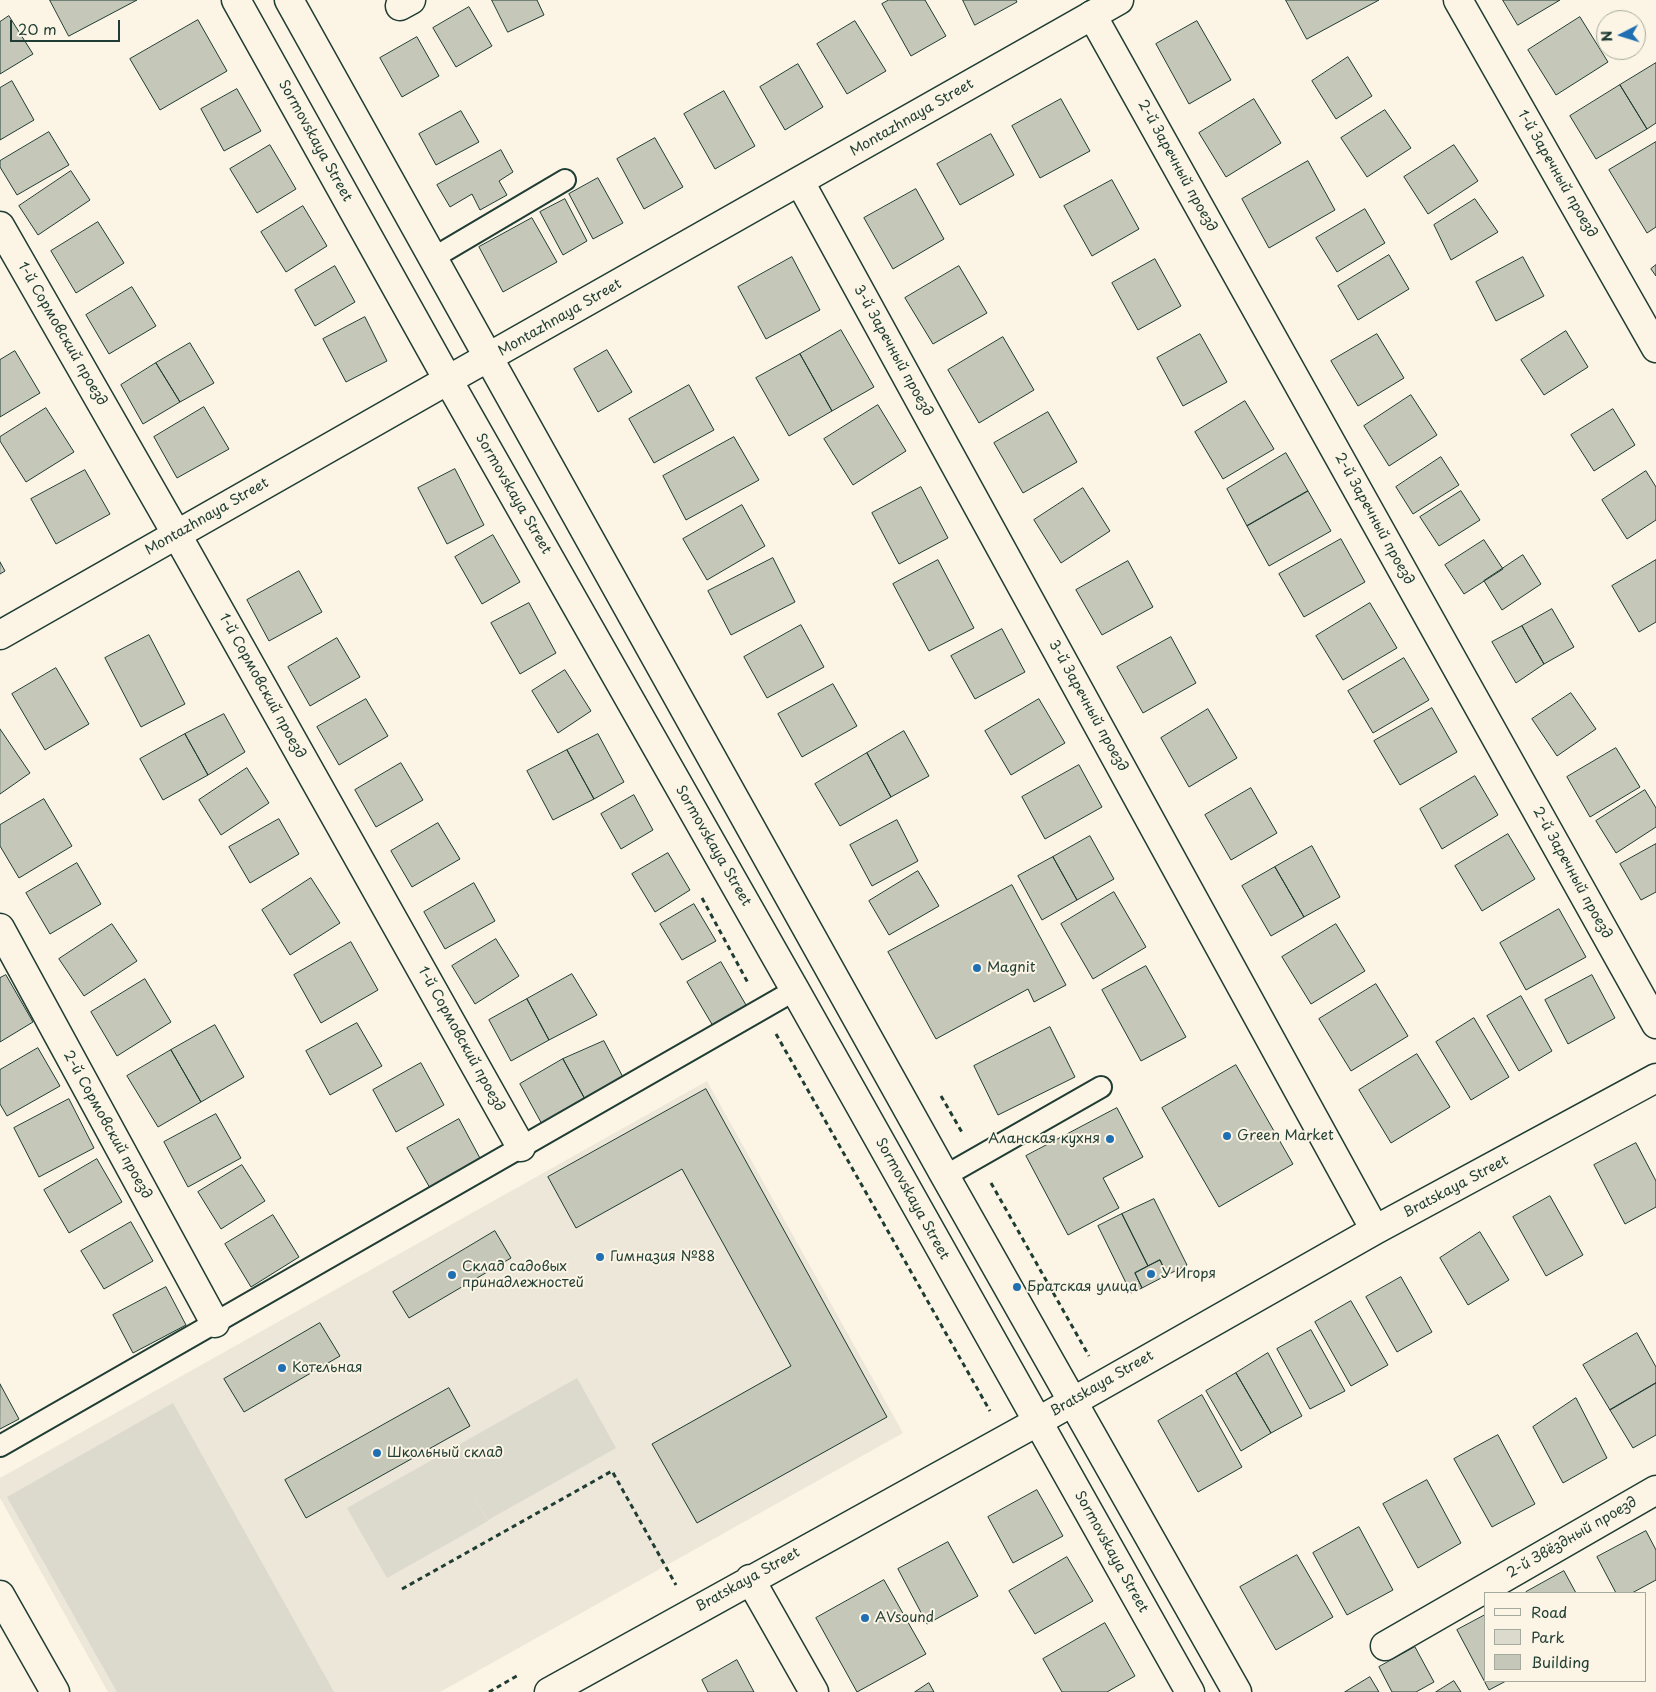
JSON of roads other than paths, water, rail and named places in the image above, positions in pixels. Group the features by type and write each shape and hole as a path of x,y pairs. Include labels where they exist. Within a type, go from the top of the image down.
{"street":[{"name":"Sormovskaya Street","path":"236,0 448,380 795,990 1190,1692"},
{"path":"288,0 945,1176 1237,1692"},
{"name":"Montazhnaya Street","path":"0,635 1119,0"},
{"name":"1-й Заречный проезд","path":"1458,0 1656,348"},
{"name":"2-й Заречный проезд","path":"1092,15 1656,1024"},
{"name":"3-й Заречный проезд","path":"800,182 1375,1230"},
{"name":"1-й Сормовский проезд","path":"0,226 177,535 522,1147"},
{"name":"2-й Сормовский проезд","path":"0,928 215,1323"},
{"name":"Bratskaya Street","path":"549,1692 750,1579 1037,1422 1375,1230 1656,1078"},
{"name":"2-й Звёздный проезд","path":"1385,1646 1656,1490"},
{"path":"750,1579 814,1692"},
{"path":"0,1595 55,1692"}],"lane":[{"path":"433,258 565,180"},
{"path":"0,1446 795,990"},
{"path":"945,1176 1102,1087"}],"place":[{"name":"Magnit","path":"977,968"},
{"name":"Green Market","path":"1227,1136"},
{"name":"Аланская кухня","path":"1110,1139"},
{"name":"Гимназия №88","path":"600,1257"},
{"name":"У Игоря","path":"1151,1274"},
{"name":"Склад садовых принадлежностей","path":"452,1275"},
{"name":"Братская улица","path":"1017,1287"},
{"name":"Котельная","path":"282,1368"},
{"name":"Школьный склад","path":"377,1453"},
{"name":"AVsound","path":"865,1618"}]}
